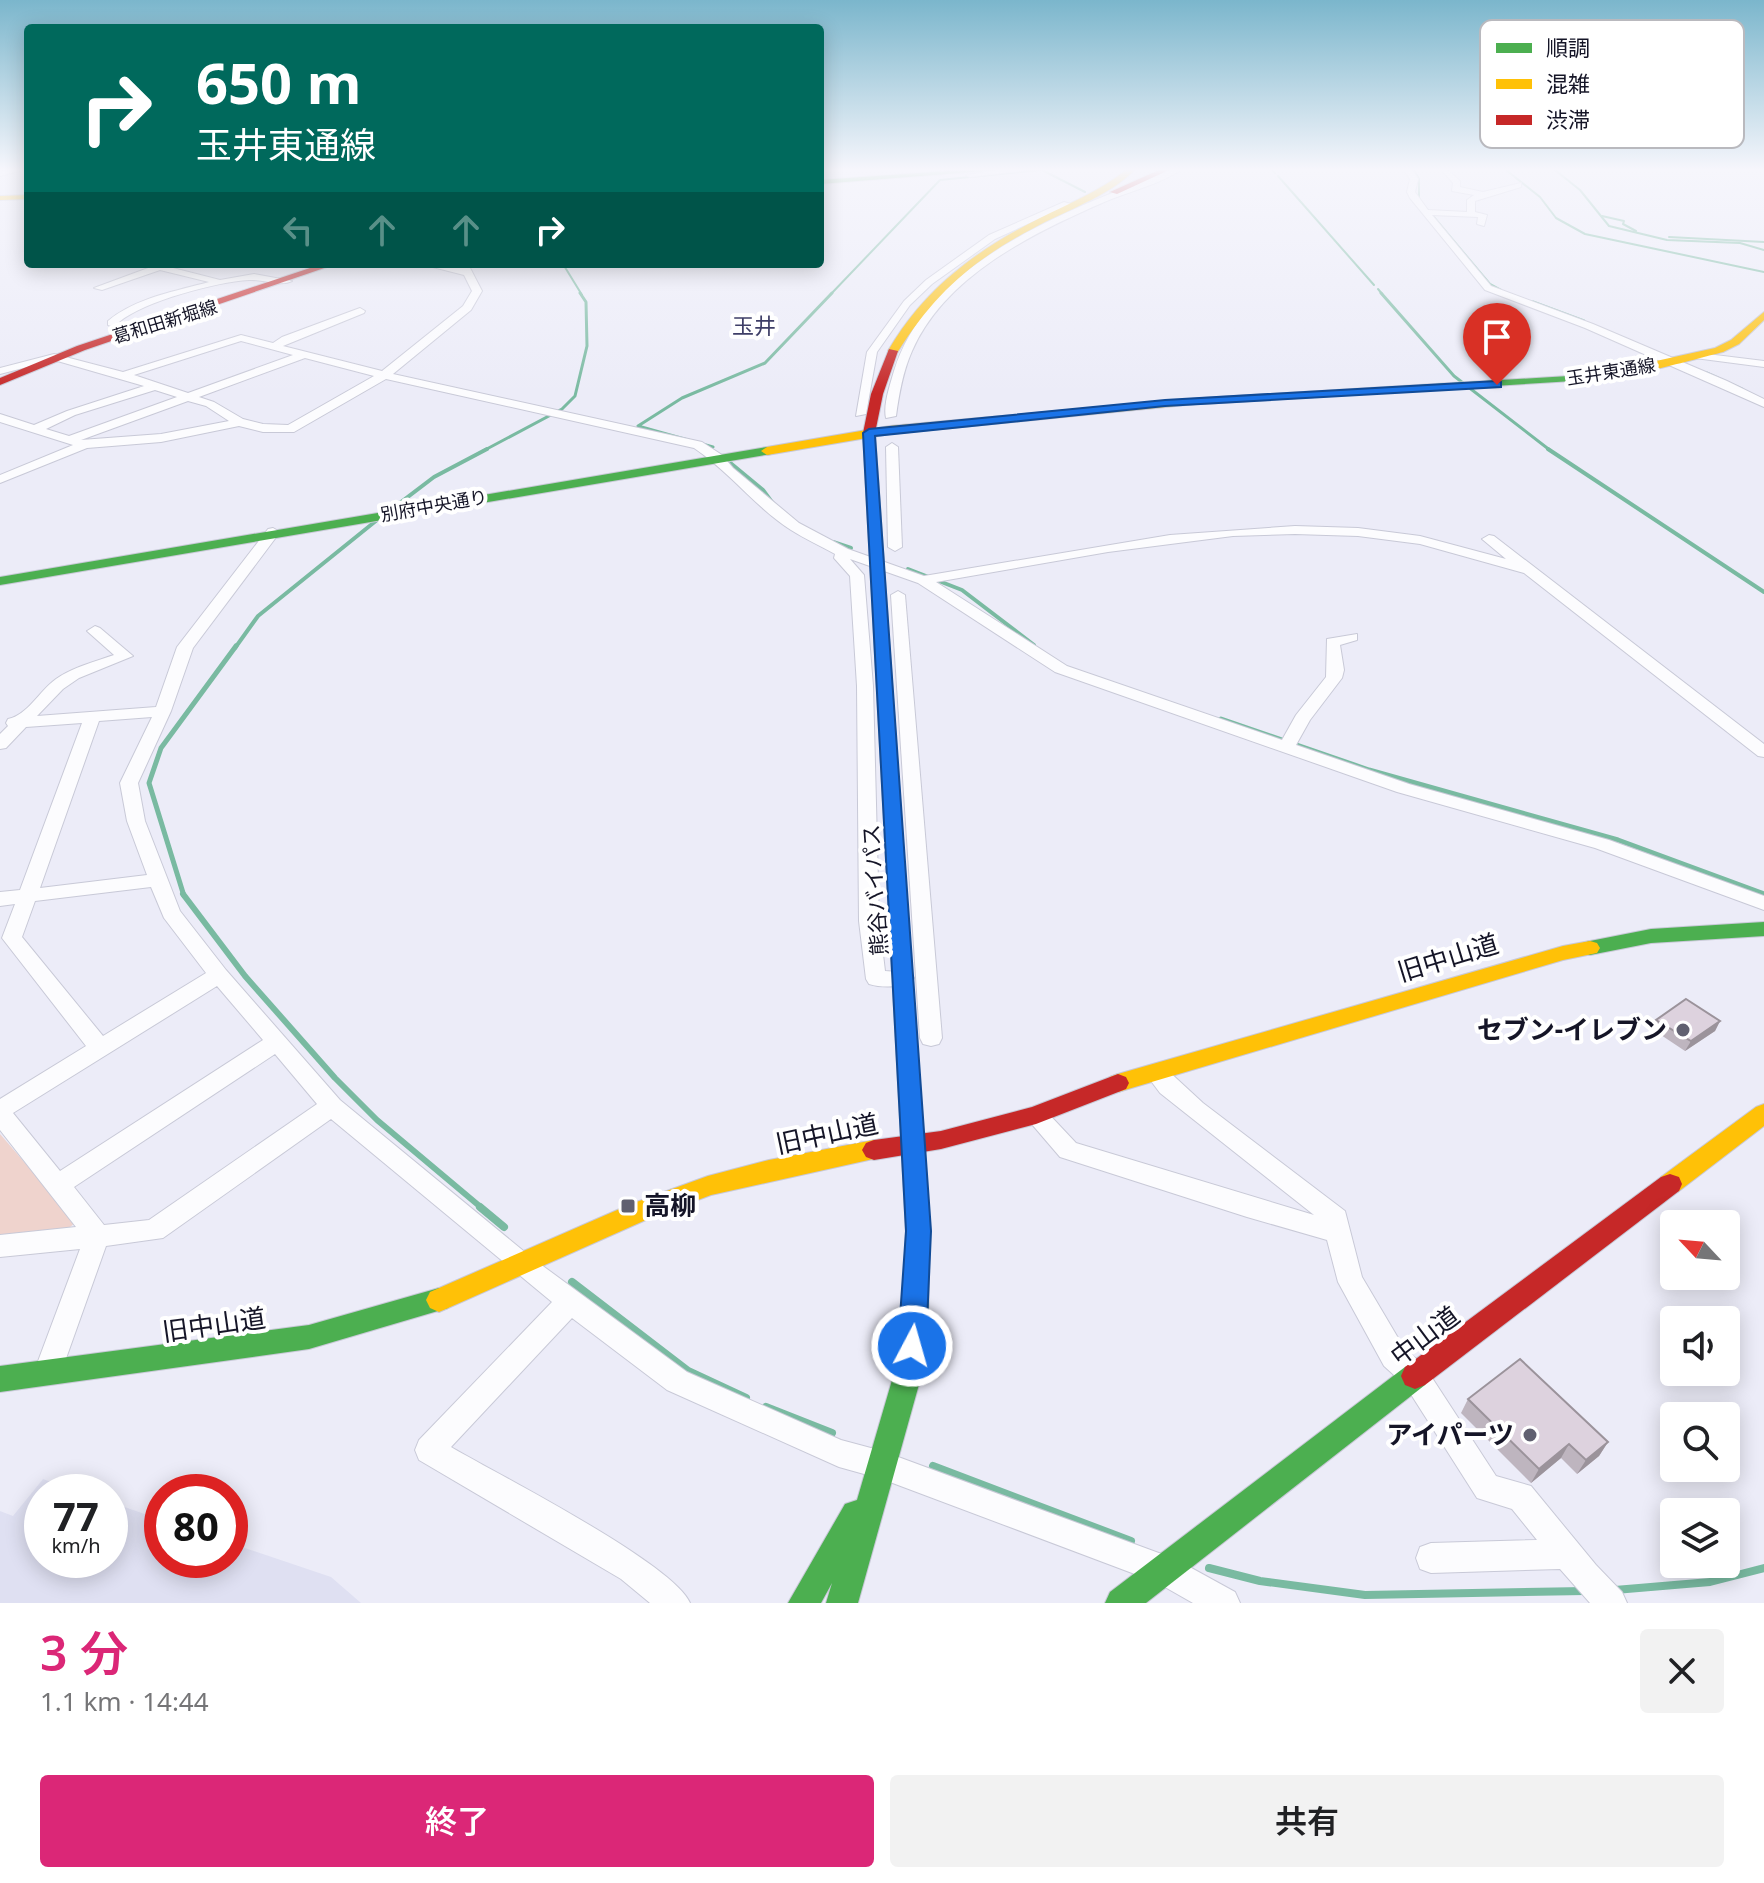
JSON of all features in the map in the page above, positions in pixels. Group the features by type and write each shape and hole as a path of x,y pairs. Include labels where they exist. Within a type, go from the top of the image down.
{"main road":[{"name":"熊谷バイパス","path":"844,1601 909,1370 915,1323 918,1231 900,914 892,653 879,566 867,515 869,433 875,392 895,341 911,316 941,284 995,245"},
{"name":"葛和田新堀線","path":"0,382 54,357 205,311 321,268"},
{"name":"玉井東通線","path":"869,433 1165,403 1604,376 1699,356 1735,342 1764,315"},
{"name":"別府中央通り","path":"0,581 273,532 869,433"},
{"name":"旧中山道","path":"0,1379 309,1337 432,1303 523,1266 622,1218 711,1185 941,1140 1036,1115 1156,1073 1563,953 1651,936 1764,929"},
{"name":"中山道","path":"1121,1603 1415,1376 1762,1118"},
{"path":"804,1603 882,1465"}],"street":[{"path":"941,284 984,245"},
{"path":"941,284 1008,245"},
{"path":"1454,245 1488,288 1675,362 1764,404"},
{"path":"124,296 99,288 155,268"},
{"path":"171,268 203,280 223,282"},
{"path":"0,371 54,357 123,375 210,404 239,422 263,428 290,429 384,375 467,308 477,291 466,269"},
{"path":"133,331 112,323 116,317 148,303 223,282 261,277 287,281"},
{"path":"136,299 148,303"},
{"path":"274,347 286,339 360,311"},
{"path":"123,375 241,338 384,375 698,445 718,458 786,520 843,552 923,580 1061,669 1403,788 1602,844 1764,903"},
{"path":"860,414 872,352 895,341 896,381 890,416"},
{"path":"69,440 182,396 303,355"},
{"path":"1699,356 1764,364"},
{"path":"35,429 71,413 155,386"},
{"path":"0,418 85,445"},
{"path":"0,479 85,445 161,438 239,422"},
{"path":"892,447 895,547"},
{"path":"867,515 896,516"},
{"path":"923,580 1151,540 1265,531 1318,531 1420,540 1526,569"},
{"path":"273,532 185,647 163,711 129,783 136,821 171,913 219,975 332,1106 523,1266 677,1381 839,1453 882,1465 1164,1570 1224,1603"},
{"path":"1489,539 1764,752"},
{"path":"843,552 841,558 857,575 865,686 869,921 876,979 904,978"},
{"path":"898,595 892,653 921,912 931,1038"},
{"path":"0,744 57,686 73,675 125,656 95,631"},
{"path":"1286,747 1302,719 1334,678 1336,670 1332,642 1352,637"},
{"path":"0,725 163,711"},
{"path":"92,718 12,938 99,1047"},
{"path":"0,899 157,880"},
{"path":"900,914 921,912"},
{"path":"97,1235 0,1111 219,975"},
{"path":"58,1185 277,1042"},
{"path":"1156,1073 1186,1102 1336,1218 1351,1282 1394,1357 1415,1376 1487,1488 1521,1496 1611,1603"},
{"path":"0,1246 154,1230 332,1106"},
{"path":"1036,1115 1068,1150 1247,1207 1338,1232"},
{"path":"48,1372 97,1235"},
{"path":"570,1301 429,1450 632,1568 674,1603"},
{"path":"1431,1558 1576,1565"}],"shaded area":[{"path":"0,1134 76,1222 63,1233 0,1239"},
{"path":"24,1502 24,1578 128,1578 128,1508 144,1514 144,1578 248,1578 248,1549 331,1577 361,1603 0,1603 0,1511 13,1516"}],"building":[{"path":"1686,999 1720,1021 1691,1041 1656,1020"},
{"name":"アイパーツ","path":"1520,1359 1608,1442 1586,1460 1569,1444 1539,1469 1468,1399"}],"waterway":[{"path":"830,295 878,245"},
{"path":"1339,245 1374,285"},
{"path":"1457,245 1490,284 1501,290"},
{"path":"1636,245 1764,272"},
{"path":"1746,245 1764,250"},
{"path":"565,268 582,295"},
{"path":"1378,289 1383,295"},
{"path":"483,451 562,409 575,396 587,346 586,302 580,293"},
{"path":"713,447 638,426 682,398 765,363 832,293"},
{"path":"1381,293 1454,376 1551,451"},
{"path":"1533,302 1584,321"},
{"path":"1707,373 1742,389"},
{"path":"388,512 434,477 487,449"},
{"path":"1551,451 1764,592"},
{"path":"728,461 763,490 774,505"},
{"path":"235,648 258,616 377,520"},
{"path":"833,542 851,548"},
{"path":"908,569 962,590 1034,645"},
{"path":"184,895 149,783 161,748 236,646"},
{"path":"1221,719 1369,770 1618,840 1764,894"},
{"path":"184,895 245,976 335,1078 377,1120 483,1209"},
{"path":"480,1207 504,1227"},
{"path":"572,1282 688,1371 746,1398"},
{"path":"766,1407 832,1433"},
{"path":"933,1466 1131,1541"},
{"path":"1209,1568 1260,1581 1365,1595 1585,1591"},
{"path":"1615,1590 1710,1582 1764,1568"}],"traffic: fast":[{"path":"1202,401 1585,378"},
{"path":"0,581 767,451"},
{"path":"842,1603 909,1370 915,1323 918,1231 895,858"},
{"path":"1590,948 1651,936 1764,929"},
{"path":"0,1379 309,1337 439,1300"},
{"path":"1121,1603 1415,1376"},
{"path":"804,1603 855,1514"}],"traffic: slow":[{"path":"893,351 906,328 939,289 998,245"},
{"path":"1585,378 1612,375 1719,350 1735,342 1764,315"},
{"path":"767,451 890,430 1202,401"},
{"path":"1118,1083 1563,953 1590,948"},
{"path":"1670,1184 1764,1113"},
{"path":"439,1300 673,1198 769,1170 874,1150"}],"traffic: jam":[{"path":"0,382 81,348 319,268"},
{"path":"893,351 877,394 869,433 895,858"},
{"path":"874,1150 941,1140 1036,1115 1118,1083"},
{"path":"1415,1376 1670,1184"}],"place":[{"name":"セブン-イレブン","path":"1683,1030"},
{"name":"高柳","path":"628,1206"},
{"name":"アイパーツ","path":"1530,1435"}],"district":[{"name":"玉井","path":"754,326"}],"route":[{"path":"912,1346 918,1231 869,433 1086,409 1497,385"}]}
